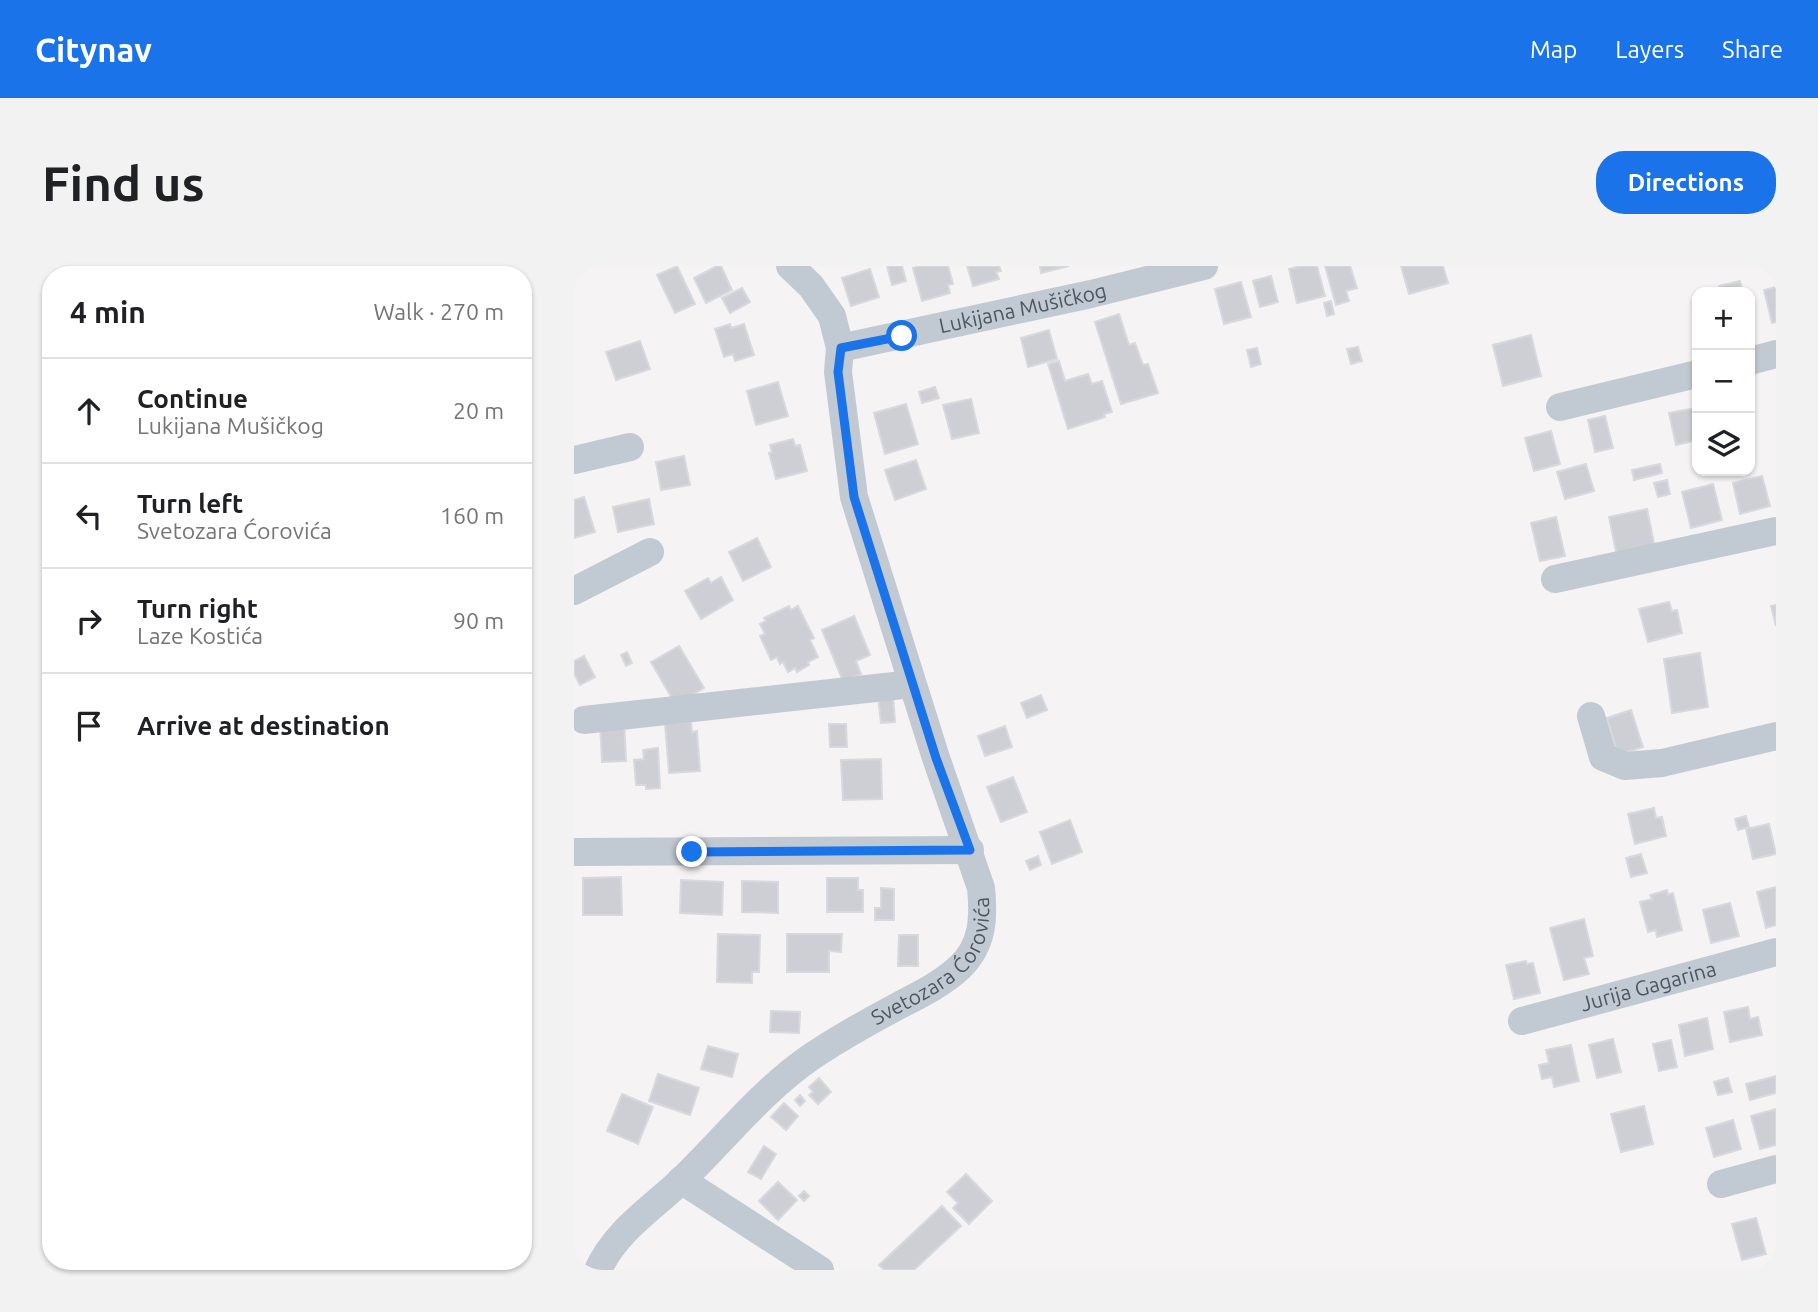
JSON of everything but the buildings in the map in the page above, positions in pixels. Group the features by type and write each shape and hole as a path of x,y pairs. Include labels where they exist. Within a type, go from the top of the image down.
{"street":[{"name":"Svetozara Ćorovića","path":"598,1270 618,1237 681,1180 790,1073 837,1041 934,987 960,967 973,951 981,934 981,888 970,850 936,758 854,497 838,372 841,348 832,316 811,286 790,266"},
{"name":"Lukijana Mušičkog","path":"841,348 1091,295 1204,266"},
{"path":"1755,359 1776,354"},
{"path":"1560,407 1692,375"},
{"path":"574,460 630,447"},
{"path":"1555,579 1776,531"},
{"path":"574,591 650,552"},
{"path":"584,720 912,684"},
{"path":"1591,716 1603,757 1625,766 1662,762 1776,736"},
{"path":"574,852 970,850"},
{"name":"Jurija Gagarina","path":"1522,1021 1776,952"},
{"path":"1721,1184 1776,1169"},
{"path":"681,1180 820,1270"}],"route":[{"path":"692,852 970,850 936,758 894,628 854,497 846,451 838,372 841,348 902,336"}]}
